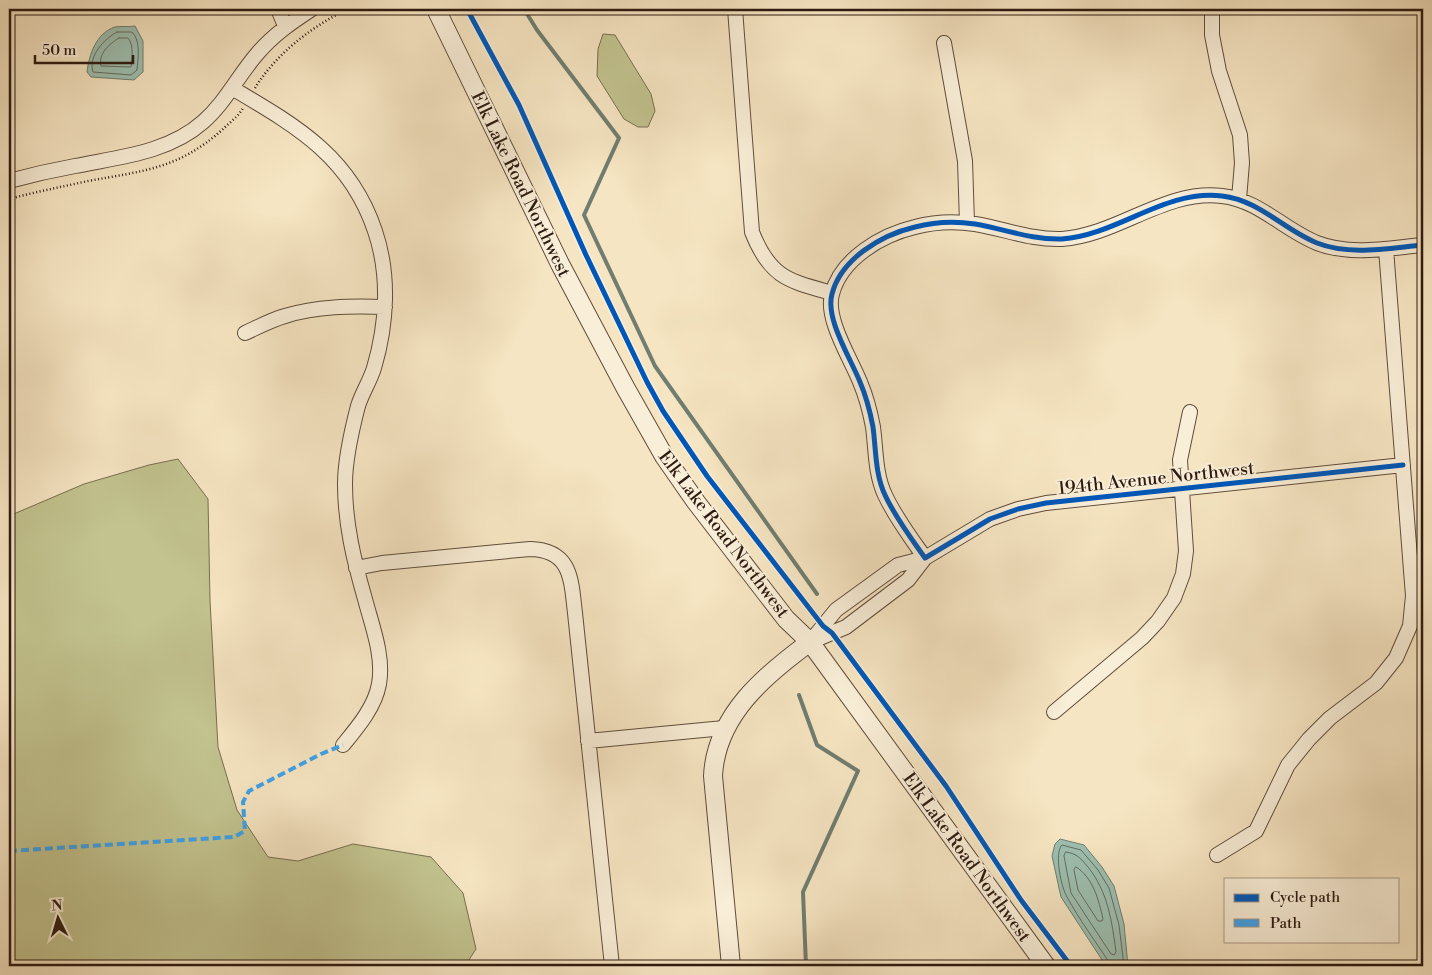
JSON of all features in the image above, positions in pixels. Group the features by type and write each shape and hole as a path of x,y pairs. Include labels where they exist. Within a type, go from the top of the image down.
{"street":[{"path":"278,9 285,26"},
{"path":"9,181 150,151 185,135 214,112 256,55 285,26 312,9"},
{"name":"Elk Lake Road Northwest","path":"436,9 560,264 624,387 659,448 696,502 786,618 810,642 1046,966"},
{"path":"735,9 752,232 758,246 781,276 794,282 832,293"},
{"path":"1212,9 1212,35 1219,71 1240,135 1242,163 1239,200"},
{"path":"944,43 965,161 967,223"},
{"path":"232,88 284,119 313,140 350,180 367,213 377,239 385,284 382,336 373,369 358,405 345,481 346,519 356,568 375,638 380,671 379,685 369,710 344,745"},
{"path":"924,558 884,494 877,468 870,412 860,382 832,315 830,303 832,293 844,269 854,258 886,238 913,227 928,224 942,222 967,223 1033,238 1079,237 1109,228 1183,198 1211,195 1239,200 1262,210 1290,230 1317,243 1347,250 1423,245"},
{"path":"1217,855 1256,831 1288,766 1309,739 1330,718 1376,683 1396,658 1410,626 1413,596 1386,248"},
{"path":"245,332 284,316 311,310 351,306 384,307"},
{"path":"1054,712 1142,638 1158,621 1174,598 1183,574 1186,551 1180,460 1190,412"},
{"name":"194th Avenue Northwest","path":"810,642 836,610 898,565 924,558 990,519 1018,509 1046,503 1403,466"},
{"path":"356,568 382,563 542,549 558,556 569,572 612,966"},
{"name":"194th Avenue Northwest","path":"810,642 846,627 908,580 924,558"},
{"path":"731,966 712,776 713,766 724,728 754,689 780,664 810,642"},
{"path":"588,741 724,728"}],"green space":[{"path":"603,34 615,35 651,94 655,111 648,127 638,127 624,119 597,76 598,49"},
{"path":"178,459 208,499 210,601 218,747 237,810 268,857 298,861 353,844 431,857 463,893 476,949 465,966 9,966 9,516 84,484 149,465"}],"water":[{"path":"135,26 143,41 143,72 134,80 91,77 87,72 88,65 98,39 108,30 115,27"},
{"path":"1060,839 1084,845 1102,867 1114,886 1124,924 1128,966 1106,966 1061,897 1052,856 1055,844"}],"waterway":[{"path":"524,9 537,30 619,138 584,215 655,366 817,594"},
{"path":"799,695 817,745 858,771 803,892 806,966"}],"marked path":[{"path":"9,851 234,837 245,831 243,802 249,791 321,754 343,745"}],"cycle path":[{"path":"467,9 519,105 586,255 647,382 663,411 707,476 823,626 832,633 946,786 1021,900 1071,966"},
{"path":"1403,465 1046,503 1018,509 990,519 925,558 898,519 882,487 868,404 835,327 831,304 832,294 837,281 853,260 876,242 915,227 960,222 1040,238 1062,239 1083,236 1103,230 1161,205 1201,196 1222,196 1248,203 1293,231 1330,247 1370,250 1423,245"}]}
